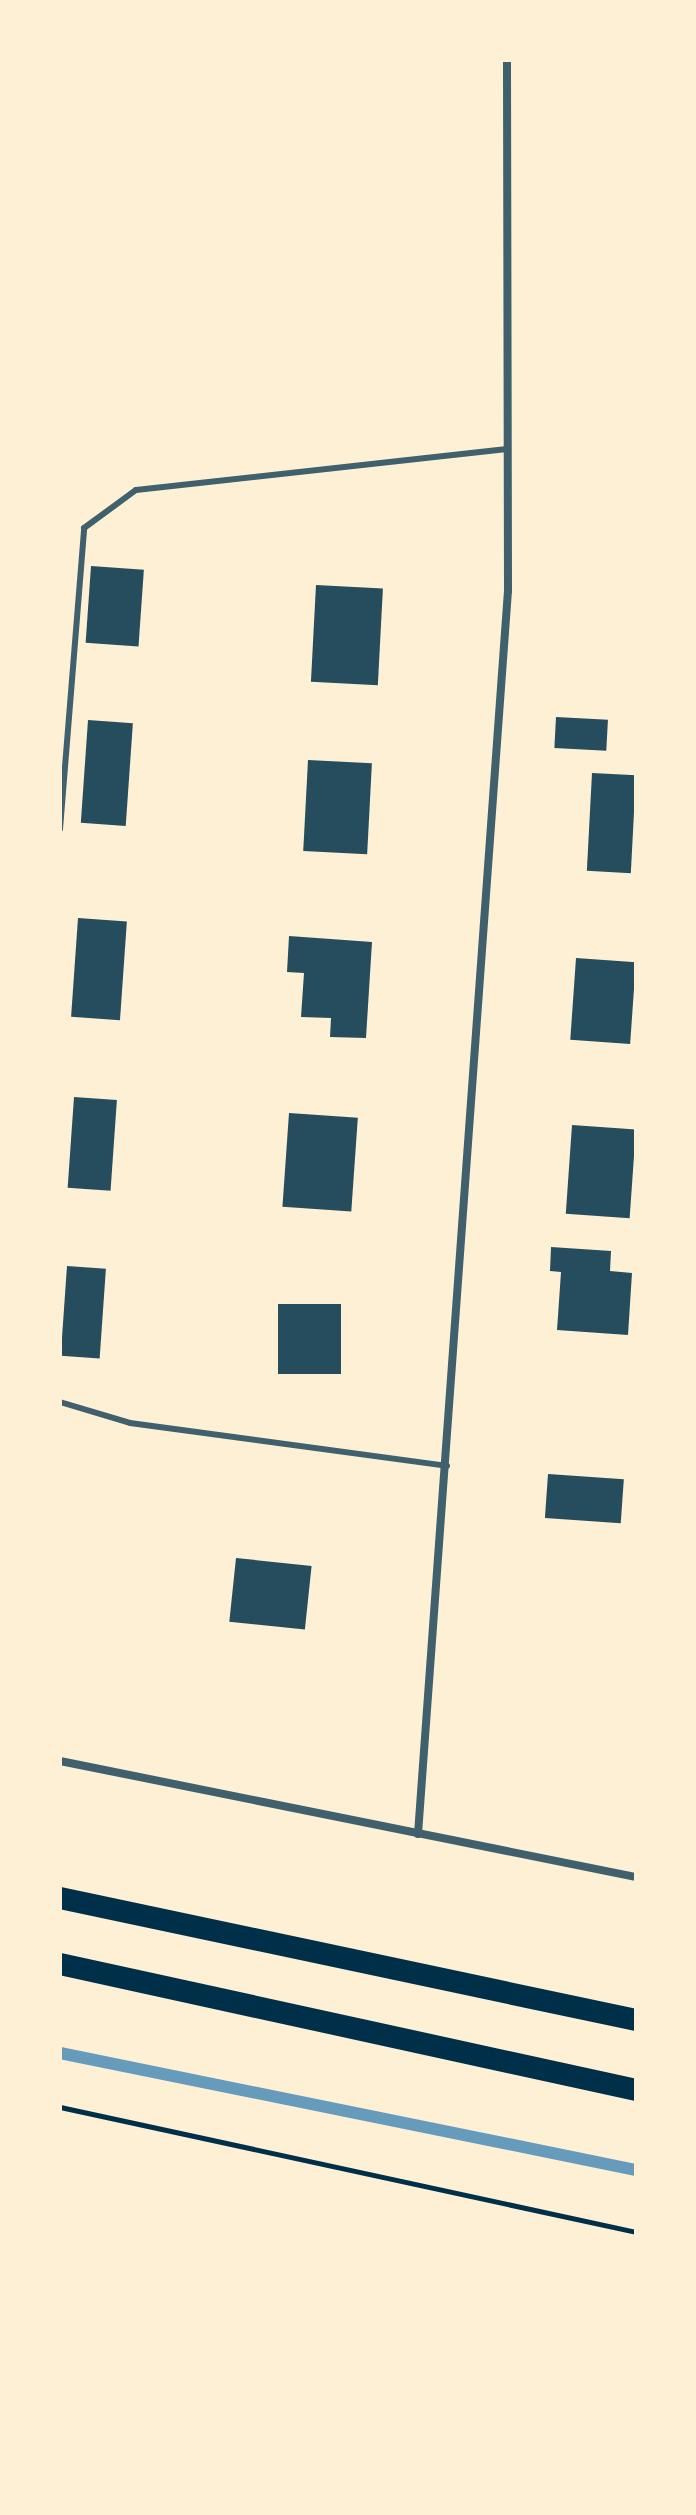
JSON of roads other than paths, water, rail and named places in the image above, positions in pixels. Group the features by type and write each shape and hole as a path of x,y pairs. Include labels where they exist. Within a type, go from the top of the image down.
{"highway":[{"path":"60,1898 636,2020"},
{"path":"60,1964 636,2090"}],"street":[{"path":"418,1834 508,591 505,449 507,60"},
{"path":"60,1761 636,1877"}],"lane":[{"path":"60,829 84,528 136,490 505,449"},
{"path":"60,1402 130,1423 447,1466"}],"waterway":[{"path":"60,2053 636,2170"}]}
